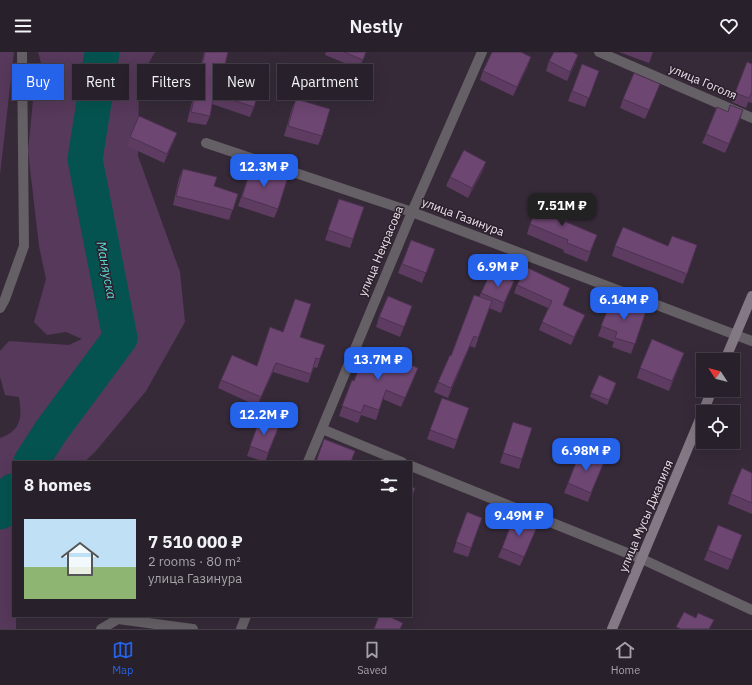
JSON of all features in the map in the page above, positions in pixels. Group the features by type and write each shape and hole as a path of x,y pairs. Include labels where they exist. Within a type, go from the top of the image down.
{"main road":[{"path":"728,353 752,296"},
{"name":"улица Мусы Джалиля","path":"612,629 696,429"}],"street":[{"path":"0,308 5,300 24,246 22,52"},
{"name":"улица Некрасова","path":"308,461 412,212 482,52"},
{"name":"улица Гоголя","path":"599,52 752,118"},
{"name":"улица Газинура","path":"206,143 412,212 752,341"},
{"path":"322,429 400,461"},
{"path":"412,466 642,559 752,610"},
{"path":"241,629 246,617"},
{"path":"102,629 118,619 193,629"}],"shaded area":[{"path":"0,52 14,52 12,64 0,175"},
{"path":"38,52 155,52 148,64 137,64 137,100 139,100 138,156 180,272 185,322 146,391 95,452 85,461 12,461 12,617 16,617 16,629 0,629 0,438 13,431 16,427 19,422 20,411 19,397 5,395 0,377 0,351 9,341 69,345 82,339 66,332 47,335 34,322 46,279 39,246 28,151 33,101 64,100 64,64 41,64"}],"building":[{"path":"205,52 228,52 225,64 213,64 213,100 210,116 191,112 194,100 205,100 205,64 202,64"},
{"path":"344,52 366,52 363,60"},
{"path":"492,52 521,52 531,57 517,87 483,71"},
{"path":"554,52 573,52 578,55 570,72 549,61"},
{"path":"747,62 752,64 752,92 749,98 735,93"},
{"path":"582,64 599,71 589,98 572,91"},
{"path":"634,73 660,84 649,110 623,99"},
{"path":"232,100 256,100 254,107"},
{"path":"296,100 330,109 322,136 288,126"},
{"path":"730,105 743,110 729,144 706,134 717,107 728,112"},
{"path":"139,116 177,133 167,154 130,137"},
{"path":"464,150 486,162 472,188 450,177"},
{"path":"251,168 287,180 278,209 242,197"},
{"path":"183,169 217,177 214,186 238,194 233,210 176,196"},
{"path":"339,199 364,207 353,239 328,230"},
{"path":"540,201 570,214 566,222 597,235 590,252 567,243 568,240 530,224"},
{"path":"623,227 668,246 672,236 697,245 687,274 615,246"},
{"path":"411,240 435,249 426,273 402,264"},
{"path":"526,267 570,288 563,305 585,315 574,337 542,322 552,301 517,285"},
{"path":"494,273 514,281 504,303 481,293 489,276 492,277"},
{"path":"474,295 492,301 478,338 474,336 451,388 438,382 450,355 451,356"},
{"path":"388,296 412,306 404,327 379,317"},
{"path":"295,299 311,304 300,337 325,345 320,359 316,358 311,374 276,363 261,397 221,380 232,355 257,366 270,327 283,332"},
{"path":"612,299 646,311 635,344 615,338 617,332 601,326"},
{"path":"652,339 684,353 672,381 640,368"},
{"path":"367,347 418,368 405,398 386,390 379,410 364,405 361,413 342,406 352,380 354,381"},
{"path":"599,375 616,383 609,400 591,393"},
{"path":"442,398 469,408 457,440 430,430"},
{"path":"260,419 279,426 268,453 250,446"},
{"path":"513,422 532,428 522,459 503,453"},
{"path":"324,439 355,451 351,461 316,461"},
{"path":"580,452 604,462 591,493 568,483"},
{"path":"742,468 752,473 752,503 731,494"},
{"path":"412,487 415,488 412,498"},
{"path":"467,512 482,518 471,548 456,542"},
{"path":"514,517 537,527 524,557 502,548"},
{"path":"718,525 742,535 732,560 708,550"},
{"path":"684,612 696,618 698,613 714,620 709,629 681,629 676,627"},
{"path":"379,617 390,617 403,623 400,629 374,629"}],"waterway":[{"name":"Маняуска","path":"32,461 51,431 120,338 85,159 102,52"},
{"name":"Маняуска","path":"0,512 12,493"}]}
